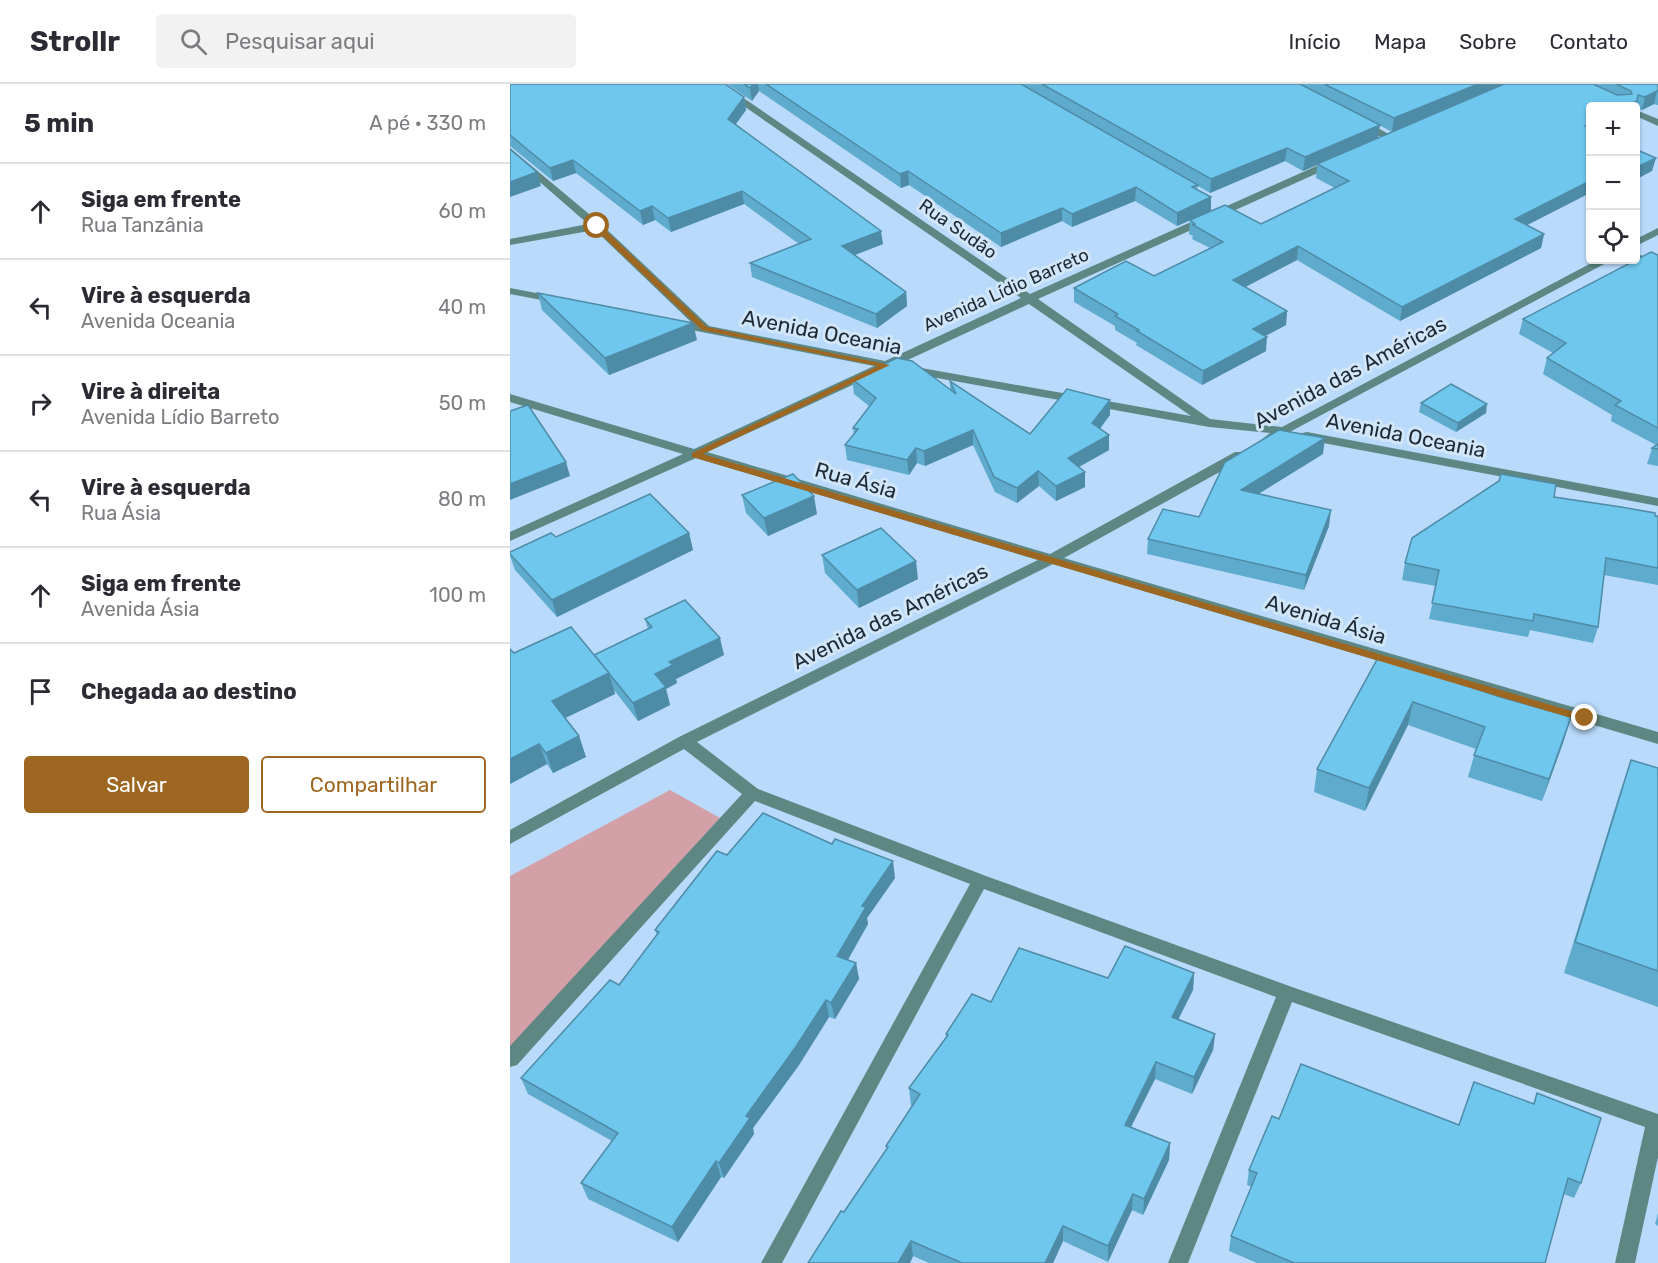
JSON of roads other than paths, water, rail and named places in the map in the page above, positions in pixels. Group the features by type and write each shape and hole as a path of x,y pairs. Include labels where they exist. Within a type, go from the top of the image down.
{"street":[{"name":"Rua Sudão","path":"717,84 1209,423"},
{"path":"1640,115 1658,123"},
{"path":"1348,116 1391,138"},
{"path":"510,151 597,226 705,329"},
{"name":"Avenida Lídio Barreto","path":"510,537 695,455 1028,300 1221,206 1347,157"},
{"path":"510,242 597,226"},
{"path":"1640,240 1658,231"},
{"path":"1640,258 1658,267"},
{"name":"Avenida das Américas","path":"510,838 686,741 1052,559 1283,431 1596,264"},
{"path":"510,291 567,302"},
{"name":"Avenida Oceania","path":"659,320 886,365 1209,423 1283,431 1658,502"},
{"name":"Rua Ásia","path":"510,398 695,455 1052,559"},
{"name":"Avenida Ásia","path":"1052,559 1658,738"},
{"path":"686,741 752,794 980,881 1287,993 1657,1122 1625,1263"},
{"path":"510,1059 752,794"},
{"path":"771,1263 980,881"},
{"path":"1178,1263 1287,993"}]}
